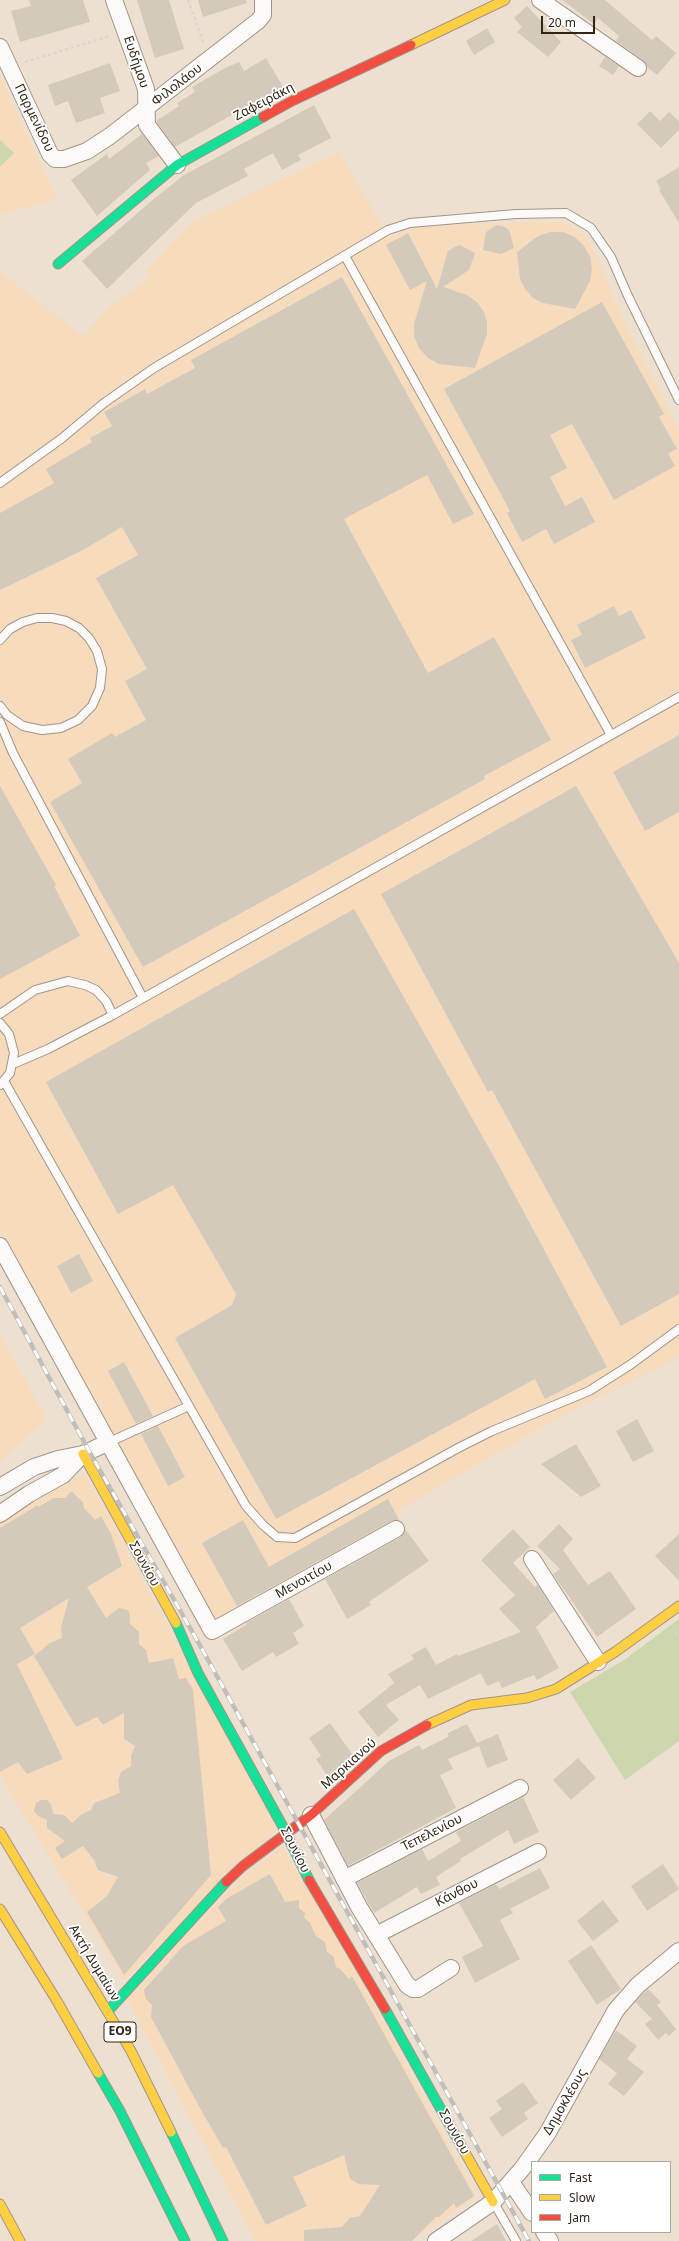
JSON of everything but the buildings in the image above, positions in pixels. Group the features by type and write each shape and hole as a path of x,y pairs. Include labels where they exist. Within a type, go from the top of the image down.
{"street":[{"name":"Ευδήμου","path":"114,0 146,89 147,125 178,165"},
{"name":"Ζαφειράκη","path":"58,264 89,240 147,188 178,165 292,101 505,0"},
{"path":"540,0 638,68"},
{"name":"Φιλολάου","path":"87,151 147,108 258,21 263,7"},
{"name":"Παρμενίδου","path":"0,47 50,154 55,159 64,159 87,151"},
{"name":"Σουνίου","path":"0,1246 107,1443 212,1631"},
{"path":"0,1487 34,1467 58,1459 83,1454 107,1443"},
{"path":"0,1514 29,1494 63,1475 83,1454"},
{"name":"Σουνίου","path":"83,1454 182,1634 189,1655 198,1673 286,1833 323,1904 357,1959 493,2202"},
{"name":"Μενοιτίου","path":"212,1631 396,1529"},
{"path":"532,1559 598,1662"},
{"name":"Μαρκιανού","path":"108,2011 219,1888 243,1866 311,1816 381,1751 434,1721 471,1705 543,1694 556,1689 679,1606"},
{"name":"Τεπελενίου","path":"344,1879 520,1788"},
{"path":"311,1816 344,1879 407,1985 412,1989 418,1989 450,1968"},
{"name":"Ακτή Δυμαίων","path":"0,1832 108,2011 152,2092 224,2241"},
{"name":"Κάνθου","path":"376,1935 538,1852"},
{"path":"0,1909 57,2001 120,2111 185,2241"},
{"name":"Δημοκλέους","path":"436,2241 493,2202 511,2182 547,2134 616,2010 638,1985 679,1950"},
{"path":"511,2182 531,2212"},
{"path":"0,2204 20,2241"}],"lane":[{"path":"0,483 61,439 104,403 154,368 388,230 410,223 516,214 566,213 590,228 611,257 628,296 679,400"},
{"path":"345,256 611,736"},
{"path":"0,640 10,629 23,622 37,618 52,618 66,621 79,628 89,638 97,651 102,669 100,688 92,706 78,720 61,728 42,730 23,726 7,715 0,706"},
{"path":"13,1064 48,1049 113,1015 679,697"},
{"path":"0,722 13,753 143,998"},
{"path":"0,1014 36,990 52,984 68,981 86,985 96,990 106,1001 113,1015"},
{"path":"0,1023 9,1034 13,1043 13,1064 2,1083 246,1506 263,1525 277,1537 295,1538 460,1447 492,1431 589,1391 630,1365 679,1329"},
{"path":"107,1443 189,1406"},
{"name":"Σουνίου","path":"493,2202 516,2241"}],"path":[{"path":"188,0 208,60"},
{"path":"9,66 126,32"}],"shaded area":[{"path":"0,75 57,199 0,215"},
{"path":"339,152 390,238 412,226 519,222 565,222 584,235 600,262 617,306 679,430 679,1357 564,1415 399,1510 402,1517 216,1620 0,1232 0,271 83,336 109,307 150,278 145,271 193,221"},
{"path":"0,1334 47,1419 0,1462"},
{"path":"85,1473 277,1829 124,1980 0,1776 0,1522"},
{"path":"282,1846 357,1973 477,2197 411,2241 255,2241 127,1999 238,1881"}],"green space":[{"path":"0,140 14,153 0,167"},
{"path":"679,1619 679,1741 625,1780 570,1692 624,1660"}],"railway":[{"path":"0,1287 89,1451 197,1640 529,2241"}],"traffic: fast":[{"path":"58,264 177,165 263,117"},
{"path":"176,1623 198,1673 282,1825 309,1880"},
{"path":"108,2011 226,1882"},
{"path":"385,2009 463,2149"},
{"path":"98,2073 120,2111 185,2241"},
{"path":"171,2132 223,2241"}],"traffic: slow":[{"path":"411,45 505,0"},
{"path":"83,1454 176,1623"},
{"path":"427,1725 471,1705 527,1698 556,1689 615,1652 679,1606"},
{"path":"0,1832 131,2051 171,2132"},
{"path":"0,1909 57,2001 98,2073"},
{"path":"463,2149 493,2202"},
{"path":"0,2204 20,2241"}],"traffic: jam":[{"path":"263,117 292,101 411,45"},
{"path":"226,1882 243,1866 311,1815 381,1751 427,1725"},
{"path":"309,1880 385,2009"}]}
